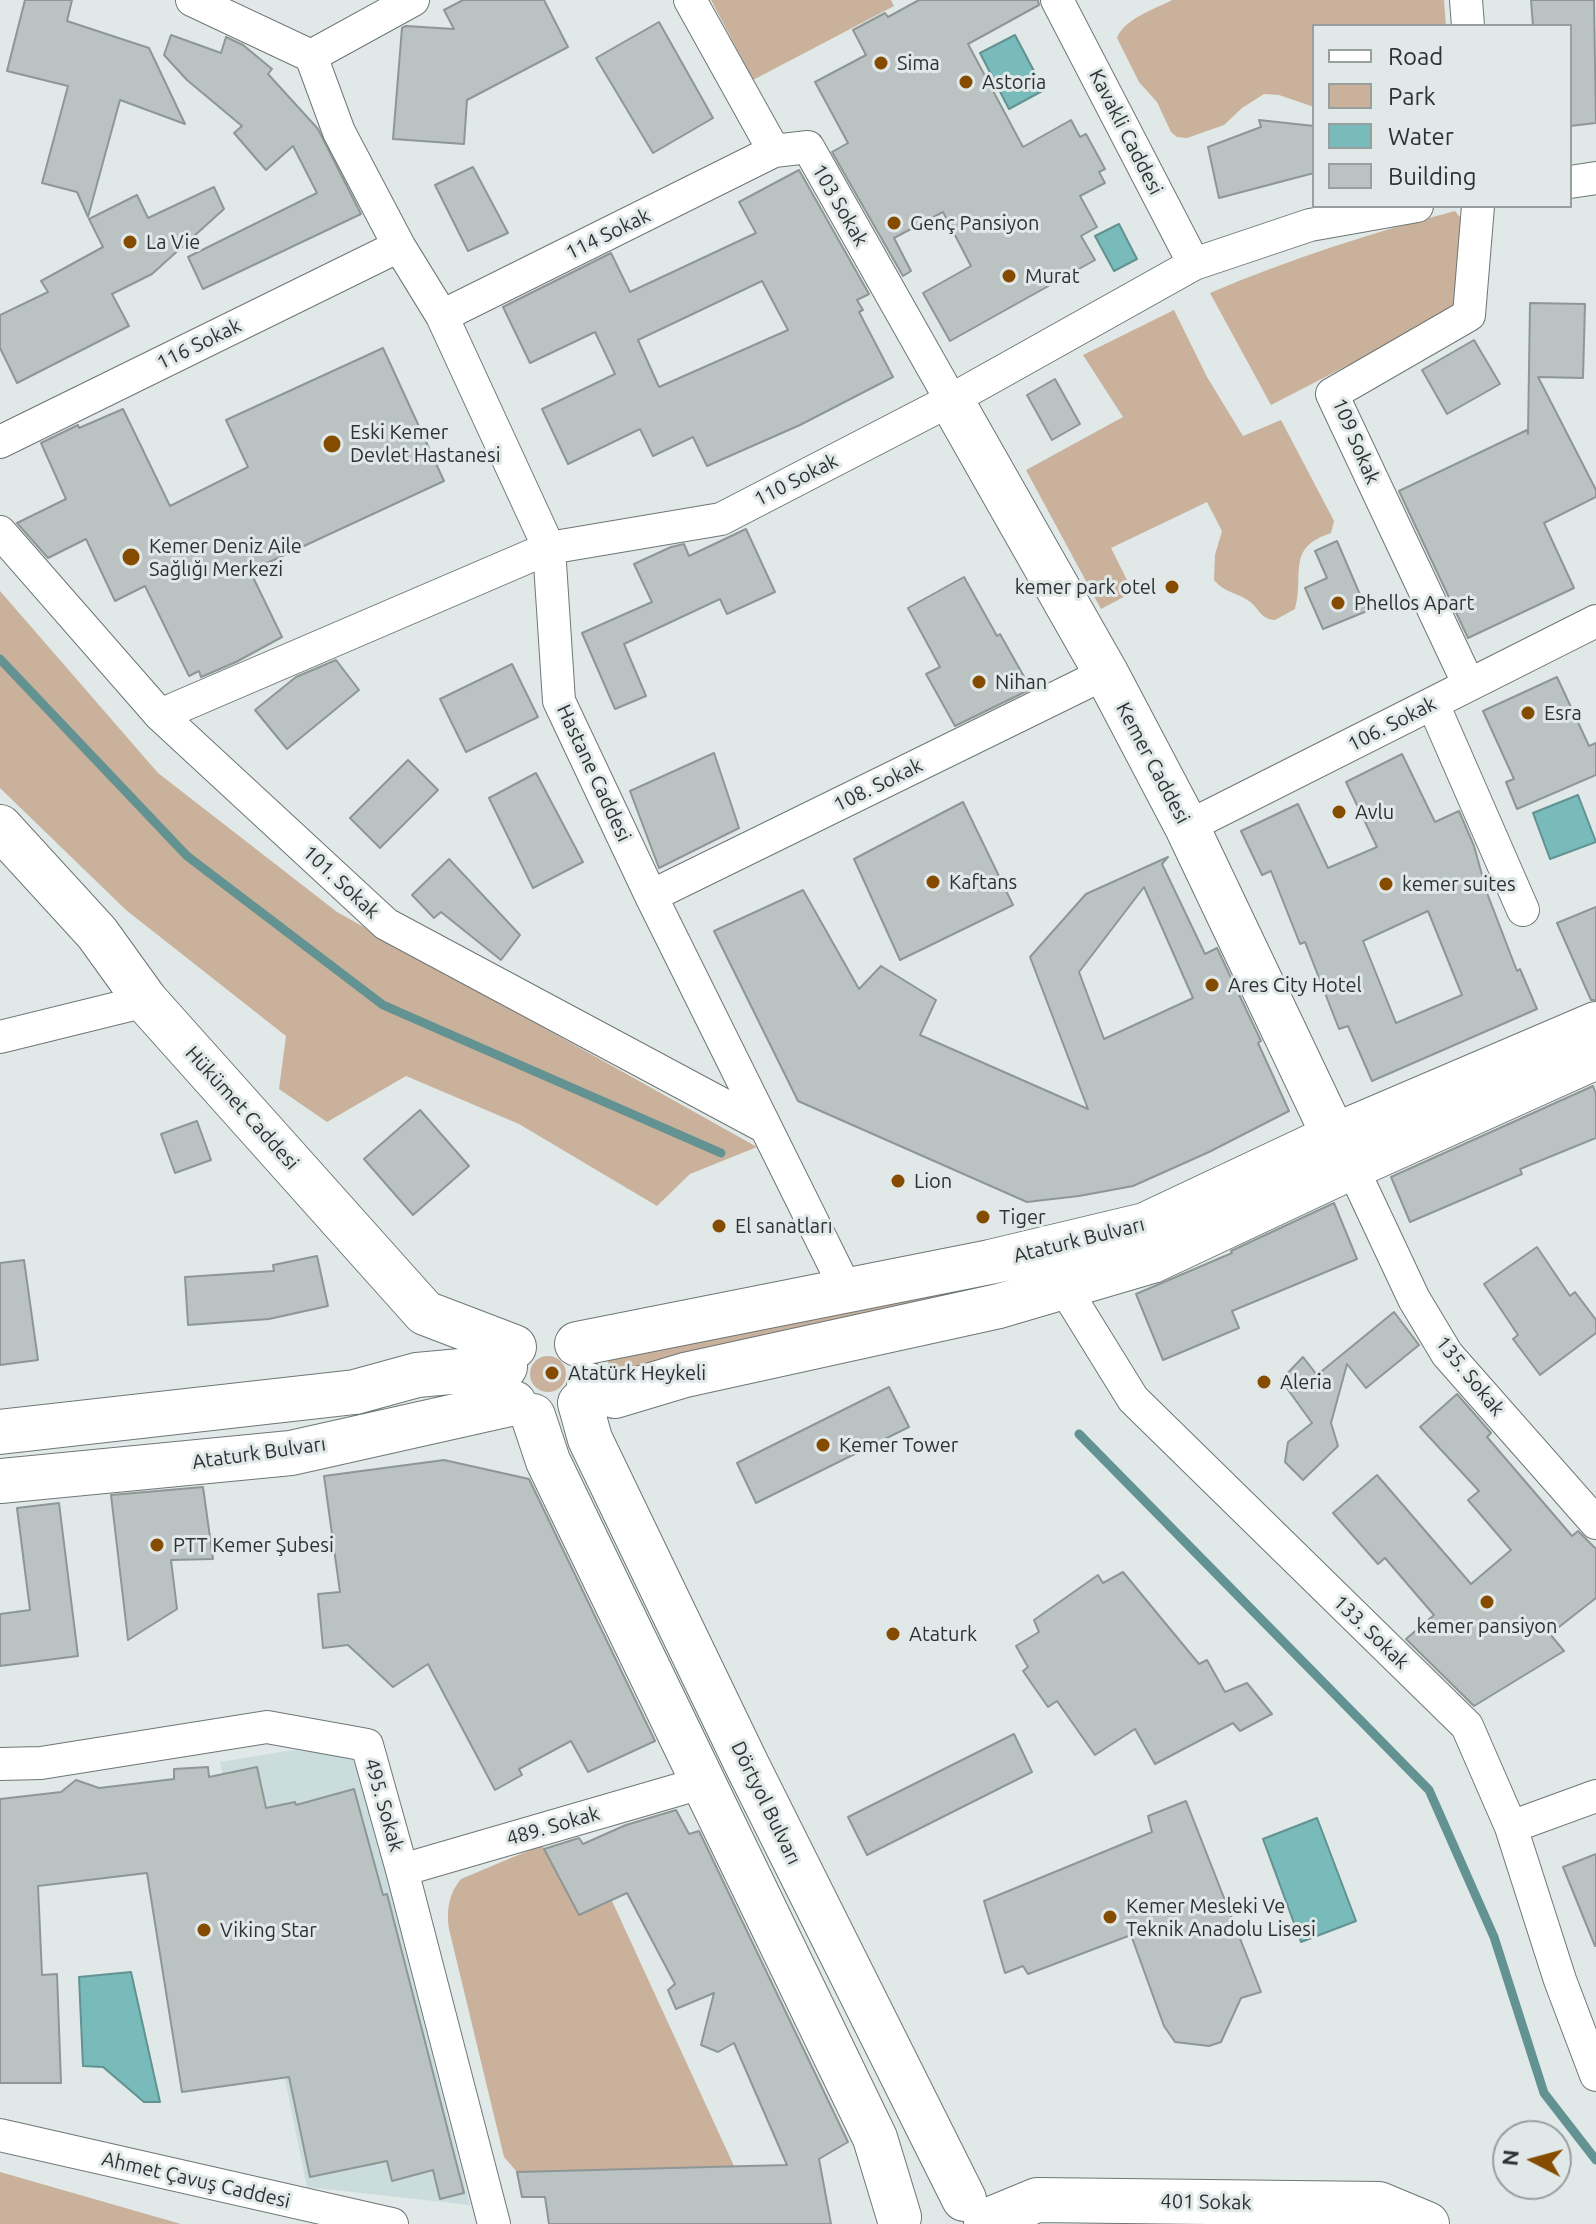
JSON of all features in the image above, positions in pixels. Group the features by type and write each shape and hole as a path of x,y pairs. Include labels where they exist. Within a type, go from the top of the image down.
{"main road":[{"name":"Kemer Caddesi","path":"951,400 1106,673 1187,827 1343,1152"},
{"name":"Hükümet Caddesi","path":"0,827 97,933 146,1001 425,1313 516,1383"},
{"name":"Ataturk Bulvarı","path":"584,1394 615,1396 685,1375 999,1306 1152,1261 1343,1152 1596,1024"},
{"name":"Ataturk Bulvarı","path":"577,1344 847,1291 1145,1225 1596,1057"},
{"path":"417,1375 425,1313"},
{"path":"0,1432 355,1392 417,1375 516,1383 554,1418 573,1410 584,1394 588,1363 577,1344 565,1336 538,1333 525,1338 516,1383 548,1461 875,2138 897,2220"},
{"name":"Ataturk Bulvarı","path":"0,1481 291,1453 516,1383"},
{"name":"Dörtyol Bulvarı","path":"584,1394 590,1439 747,1765 979,2215"},
{"path":"897,2220 915,2201 934,2195 949,2195 979,2215"},
{"name":"401 Sokak","path":"979,2215 1037,2200 1378,2214 1427,2224"}],"street":[{"path":"192,0 311,56 413,0"},
{"path":"690,0 774,151"},
{"name":"Kavakli Caddesi","path":"1057,0 1194,264"},
{"path":"1466,0 1468,24"},
{"name":"Hastane Caddesi","path":"311,56 339,132 399,246 442,316 549,548 559,701 763,1126 847,1291"},
{"name":"103 Sokak","path":"774,151 808,147 951,400"},
{"name":"114 Sokak","path":"442,316 774,151"},
{"path":"1572,182 1596,178"},
{"name":"110 Sokak","path":"160,715 549,548 721,519 951,400 1194,264 1310,225 1406,208"},
{"name":"109 Sokak","path":"1469,685 1332,394 1469,315 1478,208"},
{"name":"116 Sokak","path":"0,442 399,246"},
{"name":"101. Sokak","path":"0,532 160,715 386,924 763,1126"},
{"name":"106. Sokak","path":"1187,827 1596,621"},
{"name":"108. Sokak","path":"651,896 1106,673"},
{"path":"1433,704 1523,910"},
{"path":"0,1037 146,1001"},
{"name":"135. Sokak","path":"1343,1152 1414,1299 1447,1354 1596,1523"},
{"name":"133. Sokak","path":"1046,1249 1065,1289 1133,1399 1467,1726 1511,1827 1560,1980 1596,2075"},
{"name":"495. Sokak","path":"0,1764 41,1763 267,1727 367,1745 494,2224"},
{"name":"489. Sokak","path":"402,1870 704,1780"},
{"path":"1511,1827 1596,1796"},
{"name":"Ahmet Çavuş Caddesi","path":"0,2135 392,2224"}],"shaded area":[{"path":"293,1750 356,1755 470,2205 307,2187 220,1762"}],"green space":[{"path":"711,0 891,0 894,6 753,80"},
{"path":"1172,0 1444,0 1446,24 1312,24 1312,106 1279,95 1264,94 1242,108 1224,125 1187,138 1177,137 1171,132 1157,102 1139,82 1117,38 1126,25"},
{"path":"1455,211 1464,222 1459,308 1271,405 1210,293 1331,248"},
{"path":"1174,310 1207,377 1243,436 1281,420 1334,521 1331,533 1307,546 1302,554 1295,609 1275,620 1266,618 1249,601 1222,588 1214,580 1215,555 1222,531 1207,502 1111,548 1133,592 1101,609 1026,470 1123,417 1083,355"},
{"path":"0,591 158,773 337,912 757,1147 690,1174 657,1206 519,1124 406,1076 327,1122 279,1089 286,1036 126,910 0,788"},
{"path":"988,1279 993,1295 613,1379 606,1356 630,1352 641,1354"},
{"path":"548,1356 561,1361 566,1374 561,1387 548,1392 535,1387 530,1374 535,1361"},
{"path":"542,1845 579,1915 612,1901 734,2166 517,2172 504,2157 449,1929 448,1909 451,1896 461,1879"},
{"path":"0,2172 181,2224 0,2224"}],"water":[{"path":"1015,35 1044,90 1009,109 980,53"},
{"path":"1119,224 1137,259 1114,271 1095,236"},
{"path":"1578,795 1596,842 1550,859 1533,813"},
{"path":"1317,1818 1356,1921 1301,1942 1263,1839"},
{"path":"131,1972 160,2102 144,2102 103,2067 83,2066 79,1977"}],"building":[{"path":"25,0 72,0 67,21 149,48 185,124 120,100 88,217 77,192 42,183 68,86 7,71"},
{"path":"463,0 544,0 568,47 467,100 464,144 393,139 402,28 454,29 444,10"},
{"path":"919,0 1038,0 1039,5 968,44 1023,147 1071,120 1080,137 1086,134 1105,169 1099,172 1105,183 1080,196 1097,227 1081,236 1095,260 950,341 923,293 971,266 943,212 894,238 911,271 903,276 832,152 848,143 815,82 866,55 853,30 885,13 888,17"},
{"path":"1531,0 1594,0 1596,123 1572,126 1572,24 1533,24"},
{"path":"659,22 713,118 653,153 596,58"},
{"path":"171,35 221,53 226,37 243,45 272,69 268,74 318,129 361,214 203,289 188,257 317,193 293,146 266,170 234,133 242,126 187,80 164,55"},
{"path":"1259,120 1312,126 1312,174 1219,198 1208,147 1261,127"},
{"path":"473,167 508,233 468,251 435,185"},
{"path":"799,170 869,294 857,300 863,310 859,312 893,377 800,425 707,466 693,437 653,456 640,429 568,464 542,409 615,374 595,332 530,363 503,307 611,253 630,292 756,233 739,202","holes":["762,281 788,330 659,387 638,340"]},
{"path":"214,187 224,209 152,274 112,294 129,326 17,383 0,348 0,315 48,292 41,281 103,247 89,219 137,195 148,218"},
{"path":"1530,303 1585,304 1583,378 1538,377 1596,490 1596,497 1544,523 1574,588 1468,638 1399,491 1527,430 1528,434"},
{"path":"1474,340 1500,384 1447,414 1422,370"},
{"path":"383,348 444,481 250,571 282,637 236,662 201,677 199,671 189,676 145,586 115,601 86,539 48,558 17,523 66,499 41,443 78,425 79,428 123,409 170,506 248,467 226,420"},
{"path":"1055,379 1080,424 1052,440 1027,395"},
{"path":"746,529 775,592 727,614 720,599 624,644 646,696 615,709 582,633 652,602 634,564 684,544 689,556"},
{"name":"Phellos Apart","path":"1337,541 1367,611 1323,629 1305,588 1327,578 1315,551"},
{"path":"964,577 1031,689 955,726 926,674 940,667 908,608"},
{"path":"336,660 359,690 287,749 255,710 296,677"},
{"path":"512,664 538,717 466,752 440,699"},
{"path":"1557,677 1589,746 1596,743 1596,775 1517,809 1506,782 1514,779 1483,711"},
{"path":"714,753 739,828 659,868 630,791"},
{"path":"1402,754 1435,822 1459,811 1517,971 1520,969 1537,1009 1372,1081 1348,1026 1339,1029 1305,942 1300,944 1271,871 1262,875 1241,831 1298,804 1328,868 1377,847 1346,782","holes":["1428,911 1462,995 1396,1023 1363,941"]},
{"path":"408,760 438,790 380,848 350,818"},
{"path":"536,773 583,862 533,888 489,798"},
{"name":"Kaftans","path":"963,802 1013,905 900,960 854,859"},
{"path":"1168,857 1162,864 1205,954 1217,948 1261,1041 1258,1043 1289,1111 1133,1186 1027,1202 798,1101 714,931 803,890 859,989 881,966 936,1000 920,1035 1088,1109 1030,957 1086,894","holes":["1144,887 1193,998 1104,1039 1079,972"]},
{"path":"449,859 520,935 501,960 441,912 434,918 412,895"},
{"path":"1596,907 1596,1000 1591,1000 1557,923"},
{"path":"1593,1086 1596,1094 1596,1138 1520,1169 1522,1174 1410,1222 1391,1177"},
{"path":"420,1110 469,1166 413,1215 364,1159"},
{"path":"197,1121 211,1160 175,1173 161,1134"},
{"path":"1334,1203 1357,1259 1232,1311 1239,1328 1163,1360 1136,1294 1232,1253"},
{"path":"1537,1247 1570,1296 1575,1292 1596,1320 1596,1333 1540,1375 1513,1339 1518,1335 1484,1284"},
{"path":"317,1256 328,1306 269,1319 188,1325 185,1277 274,1271 273,1265"},
{"path":"24,1260 38,1360 0,1365 0,1263"},
{"path":"1394,1312 1419,1345 1366,1388 1347,1364 1331,1423 1338,1446 1303,1480 1285,1462 1288,1442 1312,1423 1281,1380 1303,1357 1317,1375"},
{"name":"Kemer Tower","path":"889,1387 909,1427 756,1503 737,1463"},
{"path":"1457,1394 1491,1433 1487,1437 1572,1536 1578,1531 1596,1549 1596,1598 1550,1634 1564,1651 1474,1706 1406,1639 1434,1615 1385,1558 1378,1564 1333,1513 1377,1475 1471,1584 1511,1550 1468,1500 1479,1491 1420,1427"},
{"path":"444,1460 529,1479 655,1741 588,1772 571,1741 519,1769 522,1775 495,1790 428,1664 393,1687 348,1645 323,1648 318,1594 340,1592 324,1476"},
{"path":"203,1487 213,1559 171,1560 177,1609 128,1640 111,1495"},
{"path":"59,1503 78,1656 0,1666 0,1614 30,1610 17,1508"},
{"path":"1123,1572 1199,1664 1207,1660 1225,1692 1247,1683 1272,1714 1240,1731 1233,1723 1155,1764 1135,1729 1095,1755 1057,1701 1048,1707 1023,1671 1028,1667 1016,1646 1039,1632 1034,1620 1098,1575 1103,1583"},
{"path":"1014,1734 1032,1772 867,1855 848,1817"},
{"path":"208,1767 209,1777 257,1767 266,1808 295,1802 296,1805 354,1789 383,1895 387,1894 464,2193 440,2199 433,2170 392,2181 387,2161 310,2177 289,2077 182,2092 147,1873 38,1886 42,1975 57,1974 61,2083 0,2083 0,1799 61,1792 76,1780 99,1788 174,1779 174,1769"},
{"name":"Kemer Mesleki Ve Teknik Anadolu Lisesi","path":"1186,1801 1261,1992 1241,1998 1221,2042 1209,2046 1175,2042 1164,2026 1131,1935 1028,1974 1023,1966 1005,1973 984,1901 1152,1832 1148,1816"},
{"path":"676,1810 689,1834 699,1831 848,2142 819,2159 831,2224 549,2224 545,2197 522,2197 517,2172 787,2165 734,2043 718,2052 701,2045 714,1993 676,2009 668,1990 675,1984 627,1893 579,1915 544,1849 579,1838 583,1844 626,1825"},
{"path":"1596,1854 1596,1946 1595,1946 1563,1867"}],"waterway":[{"path":"0,659 187,856 383,1005 721,1153"},
{"path":"1079,1434 1429,1790 1494,1937 1544,2093 1596,2160"}],"place":[{"name":"Sima","path":"881,63"},
{"name":"Astoria","path":"966,82"},
{"name":"Genç Pansiyon","path":"894,223"},
{"name":"La Vie","path":"130,242"},
{"name":"Murat","path":"1009,276"},
{"name":"Eski Kemer Devlet Hastanesi","path":"332,444"},
{"name":"Kemer Deniz Aile Sağlığı Merkezi","path":"131,557"},
{"name":"kemer park otel","path":"1172,587"},
{"name":"Phellos Apart","path":"1338,603"},
{"name":"Nihan","path":"979,682"},
{"name":"Esra","path":"1528,713"},
{"name":"Avlu","path":"1339,812"},
{"name":"Kaftans","path":"933,882"},
{"name":"kemer suites","path":"1386,884"},
{"name":"Ares City Hotel","path":"1212,985"},
{"name":"Lion","path":"898,1181"},
{"name":"Tiger","path":"983,1217"},
{"name":"El sanatları","path":"719,1226"},
{"name":"Atatürk Heykeli","path":"552,1373"},
{"name":"Aleria","path":"1264,1382"},
{"name":"Kemer Tower","path":"823,1445"},
{"name":"PTT Kemer Şubesi","path":"157,1545"},
{"name":"kemer pansiyon","path":"1487,1602"},
{"name":"Ataturk","path":"893,1634"},
{"name":"Kemer Mesleki Ve Teknik Anadolu Lisesi","path":"1110,1917"},
{"name":"Viking Star","path":"204,1930"}]}
